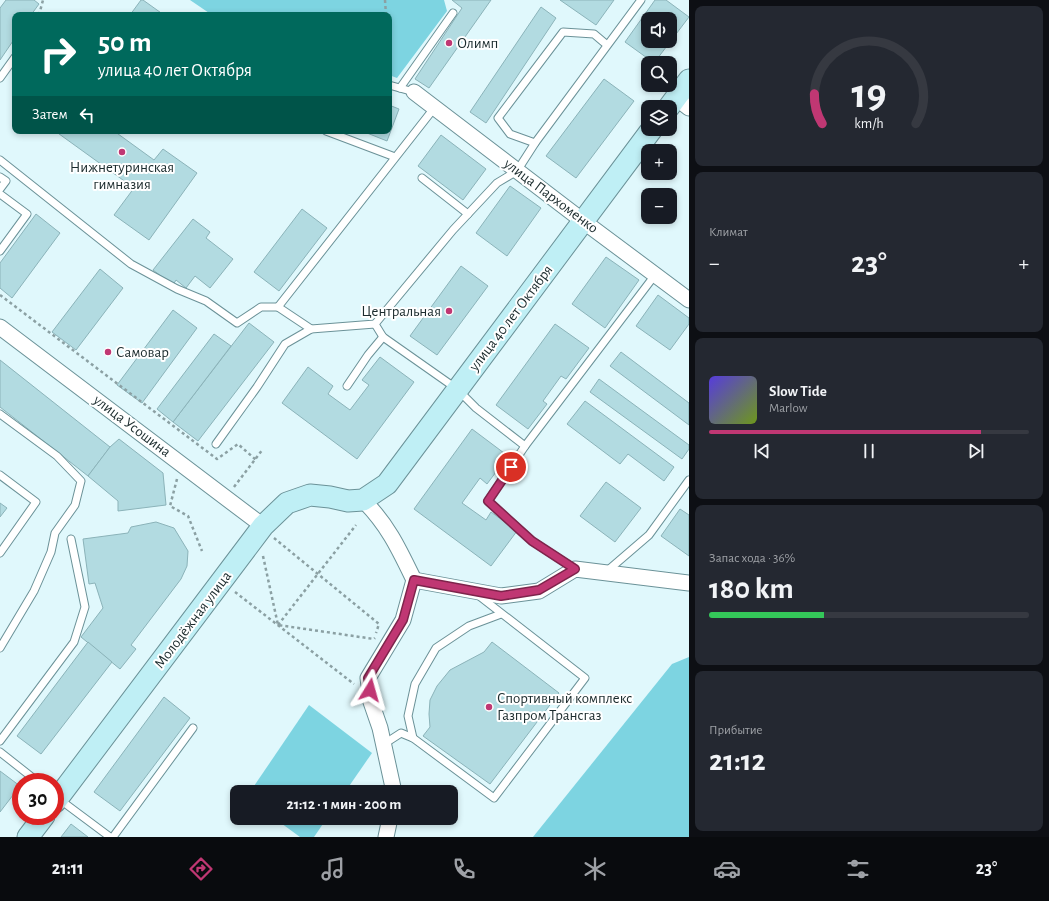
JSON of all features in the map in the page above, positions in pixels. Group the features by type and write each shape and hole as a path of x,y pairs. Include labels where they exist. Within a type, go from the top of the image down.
{"street":[{"path":"678,104 689,80"},
{"name":"улица Пархоменко","path":"407,90 434,107 689,300"},
{"name":"улица 40 лет Октября","path":"363,500 387,484 647,136"},
{"name":"улица Усошина","path":"0,327 269,532"},
{"name":"Молодёжная улица","path":"64,788 269,532 287,503 310,495 348,501 363,500"},
{"path":"363,500 378,515 390,532 414,580 403,620 368,678 371,702 380,728 393,785"},
{"path":"414,580 501,596 539,590 575,569 689,583"},
{"path":"28,837 37,825"},
{"path":"386,837 389,825"}],"lane":[{"path":"216,444 257,387 285,344 311,329 375,324 410,280 468,214 497,183 517,171 535,143 641,0"},
{"path":"392,86 407,90 453,13"},
{"path":"535,143 510,134 498,118 564,32 594,34 607,44"},
{"path":"0,78 12,61"},
{"path":"278,307 434,107"},
{"path":"334,134 395,158"},
{"path":"0,160 131,264 177,289 206,301 238,324 261,307 278,307 311,329"},
{"path":"0,177 6,181 0,188"},
{"path":"422,178 468,214"},
{"path":"0,194 27,214 0,251"},
{"path":"575,569 532,541 488,501 525,446 655,275"},
{"path":"375,324 383,337 457,389 476,408 525,446"},
{"path":"347,386 368,355 383,337"},
{"path":"0,414 56,456 81,481 76,505 54,533 51,552 34,591 0,648"},
{"path":"0,475 36,502 0,553"},
{"path":"606,572 649,535 689,480"},
{"path":"0,741 74,642 85,607 71,539"},
{"path":"384,744 401,733 413,738 494,798 585,678 473,591"},
{"path":"413,738 408,716 415,684 436,648 469,626 501,614"},
{"path":"64,804 112,837 194,728"},
{"path":"0,752 27,773"}],"path":[{"path":"41,12 43,0"},
{"path":"385,0 386,12"},
{"path":"0,295 217,459 238,444 256,460"},
{"path":"226,498 264,450"},
{"path":"278,625 356,525"},
{"path":"269,532 379,624 372,646"},
{"path":"262,553 278,625"},
{"path":"233,590 358,687"},
{"path":"278,625 374,639"}],"shaded area":[{"path":"190,0 444,0 447,11 397,78 392,76 392,12 208,12"},
{"path":"689,657 689,837 533,837 672,664"},
{"path":"309,705 372,753 350,785 255,785"},
{"path":"284,825 322,825 314,837 300,837"}],"building":[{"path":"6,0 34,0 39,4 33,12 12,12 12,42 0,60 0,8"},
{"path":"141,0 143,0 160,12 132,12"},
{"name":"Олимп","path":"452,0 491,0 429,88 415,79 462,8"},
{"path":"560,0 614,0 596,25"},
{"path":"655,0 666,0 689,17 677,33 677,12 646,12"},
{"path":"541,7 556,18 486,123 470,112"},
{"path":"641,20 641,48 665,48 659,56 644,56 625,42"},
{"path":"604,79 634,101 576,178 546,156"},
{"path":"392,106 399,109 392,128"},
{"path":"59,134 118,134 154,160 163,149 197,173 149,240 114,215 134,188"},
{"path":"370,134 390,134 387,141"},
{"path":"441,135 486,169 463,200 418,166"},
{"path":"510,186 541,208 507,256 476,233"},
{"path":"302,209 327,228 279,291 254,272"},
{"path":"36,214 60,233 12,298 0,288 0,263"},
{"path":"193,219 210,232 206,238 233,259 210,288 195,276 186,288 176,280 173,285 153,270"},
{"path":"606,257 639,280 605,328 572,304"},
{"name":"Центральная","path":"461,266 488,286 437,355 410,336"},
{"path":"100,269 123,288 76,350 52,332"},
{"path":"658,295 689,318 689,324 670,350 636,326"},
{"path":"173,310 197,328 142,403 117,385"},
{"path":"249,323 274,342 198,441 173,422"},
{"path":"555,324 589,348 566,379 561,376 543,401 547,404 528,429 496,405"},
{"path":"214,334 231,346 173,422 157,409"},
{"path":"621,352 689,403 689,425 610,366"},
{"path":"380,357 414,382 357,459 282,403 308,367 333,386 328,394 350,410 369,385 362,380"},
{"path":"0,360 110,447 88,476 0,407"},
{"path":"599,379 689,445 689,449 682,459 590,392"},
{"path":"585,401 674,467 664,481 628,454 620,464 567,424"},
{"path":"472,429 508,456 487,484 480,478 462,503 486,520 491,512 517,531 491,566 414,509"},
{"path":"119,439 163,473 166,505 118,511 118,501 88,476 110,447"},
{"path":"606,482 641,508 615,542 580,516"},
{"path":"0,503 7,508 0,517"},
{"path":"680,509 689,515 689,556 661,536"},
{"path":"156,522 174,528 188,551 187,566 181,579 131,645 136,649 120,669 81,637 103,608 95,583 89,584 83,539 128,533 131,527"},
{"path":"88,642 112,662 41,754 17,736"},
{"name":"Спортивный комплекс Газпром Трансгаз","path":"492,642 559,693 490,784 423,736 430,727 430,700 437,686 450,670 484,652"},
{"path":"164,697 190,718 120,811 94,792"},
{"path":"0,771 12,780 12,796 0,812"},
{"path":"71,824 88,837 61,837"}],"place":[{"name":"Олимп","path":"449,43"},
{"name":"Нижнетуринская гимназия","path":"122,152"},
{"name":"Центральная","path":"449,311"},
{"name":"Самовар","path":"108,352"},
{"name":"Спортивный комплекс Газпром Трансгаз","path":"489,707"}],"route":[{"path":"370,690 368,678 403,620 414,580 501,596 539,590 575,569 532,541 488,501 511,467"}]}
